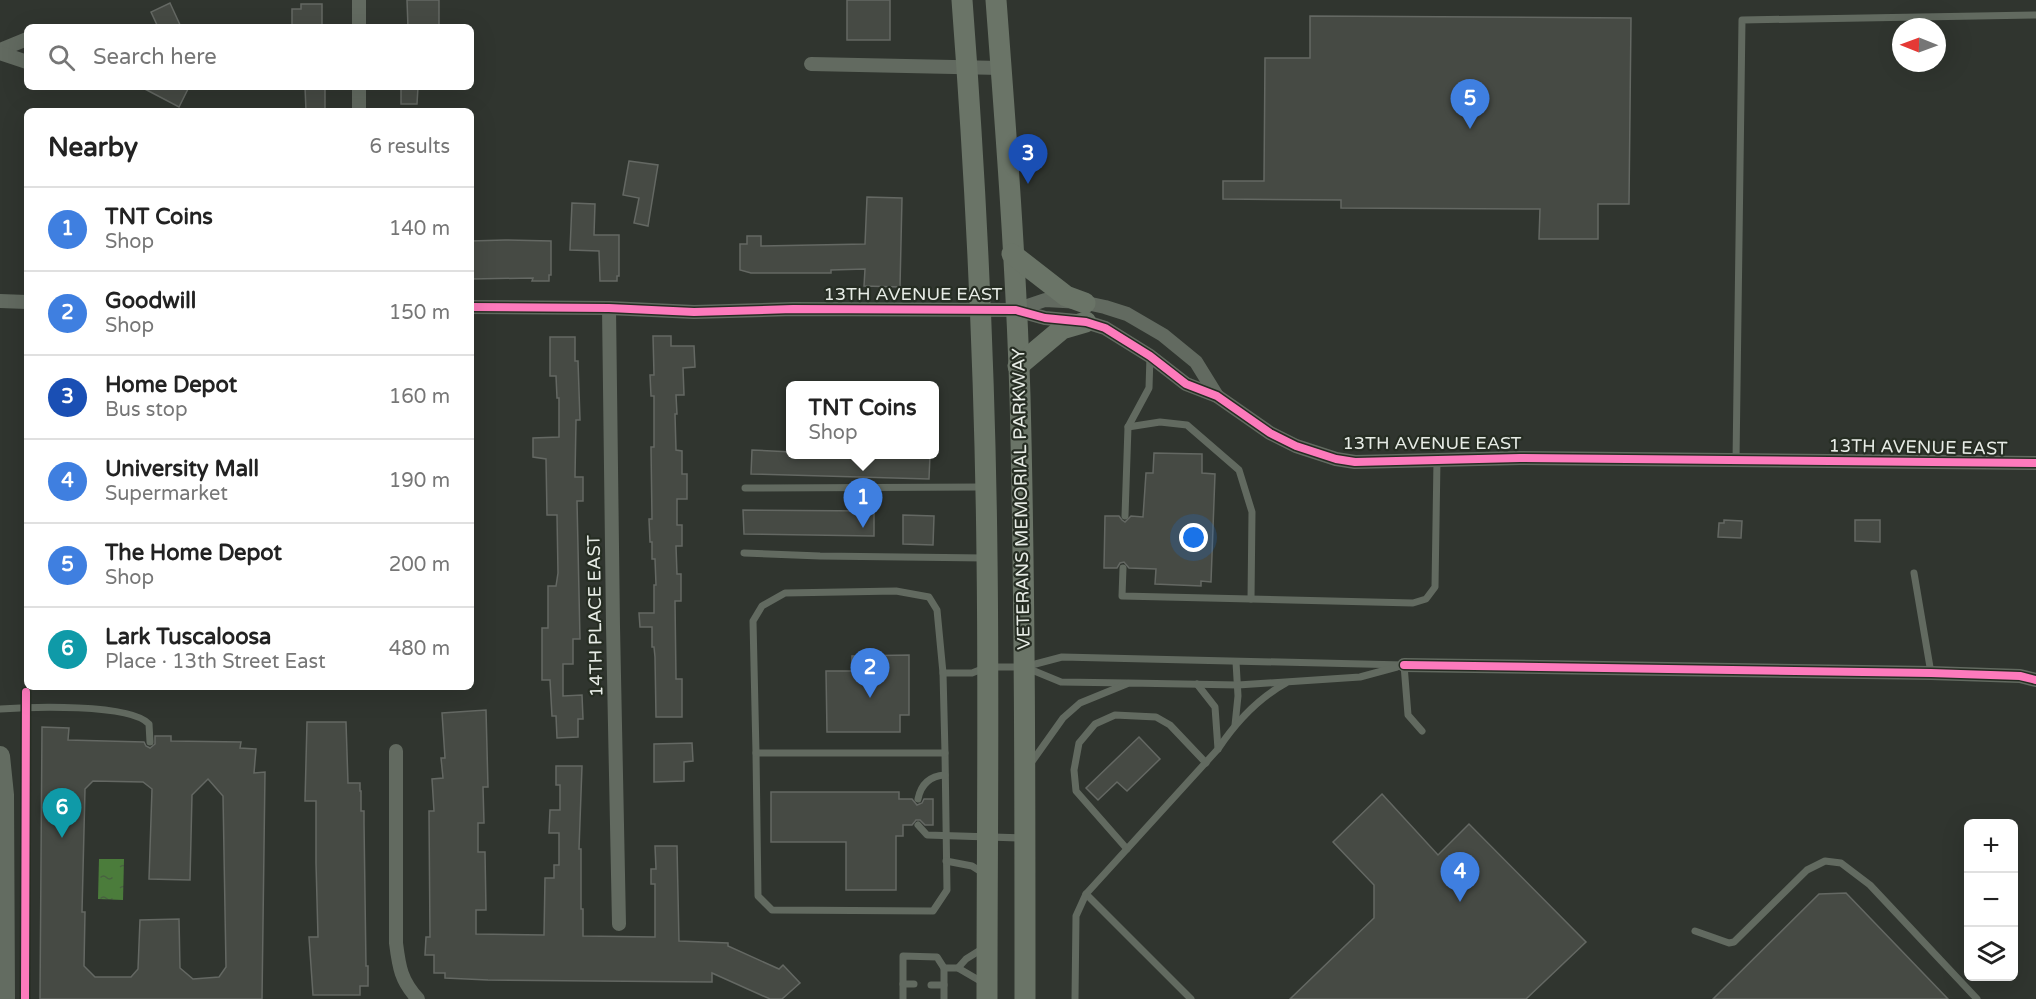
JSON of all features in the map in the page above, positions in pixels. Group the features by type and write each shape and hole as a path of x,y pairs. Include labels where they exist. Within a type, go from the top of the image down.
{"main road":[{"name":"VETERANS MEMORIAL PARKWAY","path":"962,0 980,310 986,487 987,993"},
{"name":"VETERANS MEMORIAL PARKWAY","path":"996,0 1018,366 1024,667 1025,999"},
{"path":"1012,254 1086,313 1062,329 1018,366"}],"street":[{"path":"359,0 359,24"},
{"path":"0,51 24,40"},
{"path":"0,51 24,61"},
{"path":"811,64 1001,69"},
{"path":"359,90 360,108"},
{"name":"13TH AVENUE EAST","path":"1016,310 1045,300 1086,313 1105,328 1150,356 1186,384 1217,396 1270,433 1296,446 1332,458 1355,462 1520,458 2036,464"},
{"path":"0,301 24,302"},
{"name":"13TH AVENUE EAST","path":"474,307 609,308 694,312 803,309 1016,310 1045,318 1086,313 1127,314 1163,335 1196,362 1217,396"},
{"name":"14TH PLACE EAST","path":"609,308 612,626 619,924"},
{"path":"1404,665 1930,673 2020,676 2036,680"},
{"path":"396,751 397,951 406,986 418,999"},
{"path":"0,756 3,992"}],"lane":[{"path":"1736,461 1742,20 2036,15"},
{"path":"1125,516 1128,427 1149,388 1150,356"},
{"path":"1128,427 1160,422 1187,424 1239,470 1252,512 1251,599"},
{"path":"1123,568 1122,596 1413,603 1426,599 1435,587 1437,460"},
{"path":"745,488 986,487"},
{"path":"744,553 987,558"},
{"path":"1914,573 1930,673"},
{"path":"896,591 929,597 937,610 943,673 945,753 947,890 933,911 772,910 758,896 753,621 762,606 785,593 896,591"},
{"path":"943,673 972,673 987,667 1024,667 1062,657 1404,665"},
{"path":"1234,725 1238,712 1236,662"},
{"path":"1024,667 1061,682 1238,685 1360,677 1404,665"},
{"path":"1404,665 1408,716 1422,731"},
{"path":"1075,999 1076,916 1086,894 1206,763 1234,725 1271,691 1288,682"},
{"path":"1023,775 1063,718 1080,703 1129,683"},
{"path":"1197,684 1215,707 1218,749"},
{"path":"0,709 70,708 138,716 149,724 150,742"},
{"path":"1127,849 1076,791 1074,770 1079,743 1095,724 1115,715 1156,717 1170,725 1206,763"},
{"path":"756,753 945,753"},
{"path":"918,799 920,788 934,775 945,775"},
{"path":"918,825 927,835 1025,838"},
{"path":"946,861 972,867 987,875"},
{"path":"1695,931 1729,943 1734,942 1807,870 1825,861 1841,863 1870,885 1977,999"},
{"path":"1086,894 1191,999"},
{"path":"958,968 987,946"},
{"path":"903,999 903,956 937,957 944,968 944,999"},
{"path":"944,968 958,968 987,993"},
{"path":"903,984 914,984"},
{"path":"931,985 944,985"}],"water":[{"path":"99,859 124,859 123,900 98,899"}],"building":[{"path":"407,0 439,0 439,24 408,24"},
{"path":"847,0 890,0 890,40 847,40"},
{"path":"170,3 180,24 157,24 151,12"},
{"path":"301,4 322,4 322,24 292,24 292,9 301,9"},
{"path":"1310,16 1631,18 1629,204 1598,204 1598,239 1539,239 1540,209 1341,208 1341,200 1223,199 1223,181 1264,181 1265,58 1310,58"},
{"path":"147,90 188,90 179,107"},
{"path":"305,90 325,90 325,108 306,108"},
{"path":"401,90 418,90 417,104 401,104"},
{"path":"629,161 658,165 648,226 634,223 639,198 623,195"},
{"path":"867,197 902,198 900,287 864,286 865,269 831,270 831,273 751,273 740,270 740,244 747,244 747,236 761,236 761,246 865,244"},
{"path":"572,203 595,204 594,235 619,235 617,281 600,281 599,251 570,250"},
{"path":"474,241 551,241 549,281 532,281 533,278 474,279"},
{"path":"653,336 671,336 671,346 694,346 695,367 683,368 684,395 676,395 677,414 675,414 676,450 682,451 682,474 687,474 687,499 677,499 677,525 682,525 682,546 676,546 677,574 681,574 681,601 675,601 676,679 682,679 682,717 656,717 652,627 640,627 639,613 654,613 654,585 656,585 649,519 652,519 651,447 654,447 654,396 651,396 650,375 654,375"},
{"path":"550,337 575,337 580,420 576,420 575,477 583,477 583,501 577,501 580,639 573,639 573,664 563,664 563,696 582,695 583,719 578,719 578,737 557,738 556,716 552,716 550,680 542,680 542,628 548,628 548,586 556,586 558,573 557,515 547,515 546,459 533,457 533,438 559,437 559,398 557,398 556,376 550,376"},
{"path":"752,450 786,452 786,459 930,459 929,479 751,474"},
{"path":"1154,453 1202,454 1202,473 1215,474 1211,582 1201,581 1201,586 1155,584 1156,569 1129,568 1124,562 1120,563 1117,568 1104,568 1105,516 1119,516 1125,522 1131,516 1143,517 1146,473 1153,473"},
{"path":"743,510 874,511 874,536 744,534"},
{"path":"903,515 934,516 933,545 903,544"},
{"path":"1724,520 1742,521 1741,538 1718,537 1719,523 1724,523"},
{"path":"1855,520 1880,520 1880,542 1855,541"},
{"path":"909,655 909,715 900,715 900,732 827,732 826,671 852,671 852,656"},
{"path":"486,710 488,787 483,787 484,823 478,823 478,852 485,852 486,910 476,910 476,934 544,935 545,878 554,878 554,865 559,865 559,833 549,833 550,810 560,810 560,785 556,785 556,766 582,766 579,849 581,849 583,936 655,937 655,884 651,884 651,869 656,869 655,846 677,846 679,941 728,943 728,946 779,969 783,965 800,983 782,999 770,999 712,973 712,982 488,980 445,978 445,973 434,973 434,955 425,955 426,937 430,937 429,811 434,811 432,779 443,778 441,758 445,758 442,713"},
{"path":"307,722 346,722 348,783 360,783 361,811 364,811 368,986 360,986 360,995 313,995 309,937 318,937 316,801 305,801"},
{"path":"42,727 69,728 68,740 144,742 150,748 155,744 155,736 171,736 171,741 241,742 240,748 256,749 254,773 265,772 262,999 40,999","holes":["208,779 223,796 226,967 219,977 193,979 180,968 179,919 140,920 138,969 131,977 95,977 84,966 85,912 82,912 85,789 93,781 143,782 152,789 149,879 190,880 192,795"]},
{"path":"1139,737 1160,759 1127,791 1117,782 1098,800 1086,788"},
{"path":"692,743 693,761 684,762 684,781 654,782 654,744"},
{"path":"771,792 899,792 899,799 912,799 917,805 924,799 933,799 933,825 925,825 920,820 916,820 912,825 903,825 903,836 896,836 896,890 846,890 846,842 771,842"},
{"path":"1382,794 1438,855 1469,824 1586,942 1526,999 1290,999 1374,918 1374,885 1333,842"},
{"path":"1846,893 1948,999 1713,999 1819,894"}],"cycle path":[{"path":"474,307 609,308 694,312 793,309 1016,310 1045,318 1086,322 1105,328 1150,356 1186,384 1217,396 1270,433 1296,446 1336,459 1355,462 1520,458 2036,463"},
{"path":"1404,665 1931,673 2020,676 2036,680"},
{"path":"25,999 26,692"}],"place":[{"name":"The Home Depot","path":"1470,129"},
{"name":"Home Depot","path":"1028,184"},
{"name":"TNT Coins","path":"863,528"},
{"name":"Goodwill","path":"870,698"},
{"name":"Lark Tuscaloosa","path":"62,838"},
{"name":"University Mall","path":"1460,902"}]}
